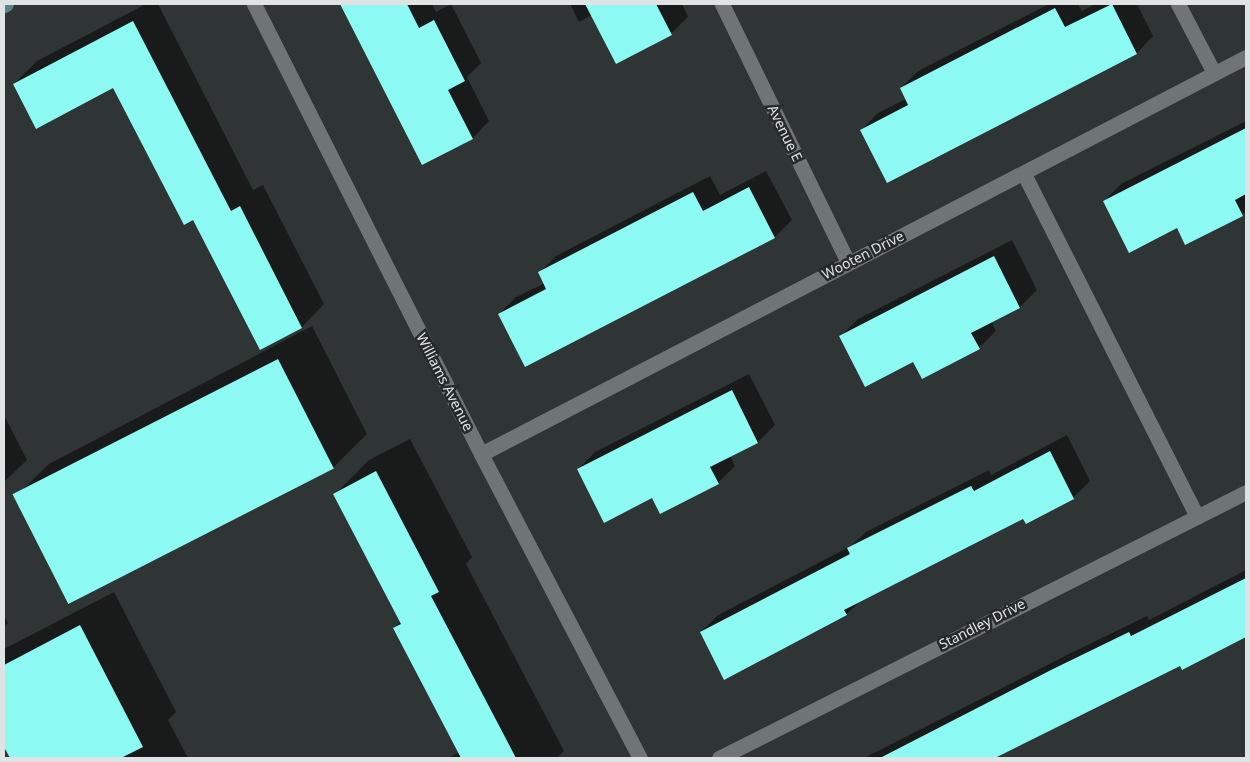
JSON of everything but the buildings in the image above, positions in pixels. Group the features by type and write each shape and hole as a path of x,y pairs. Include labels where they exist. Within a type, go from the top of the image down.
{"street":[{"name":"Williams Avenue","path":"254,4 481,454 640,758"},
{"name":"Avenue E","path":"722,4 848,262"},
{"path":"1178,4 1214,74"},
{"name":"Wooten Drive","path":"481,454 848,262 1024,174 1246,57"},
{"path":"1024,174 1196,517"},
{"name":"Standley Drive","path":"719,758 1246,492"}]}
